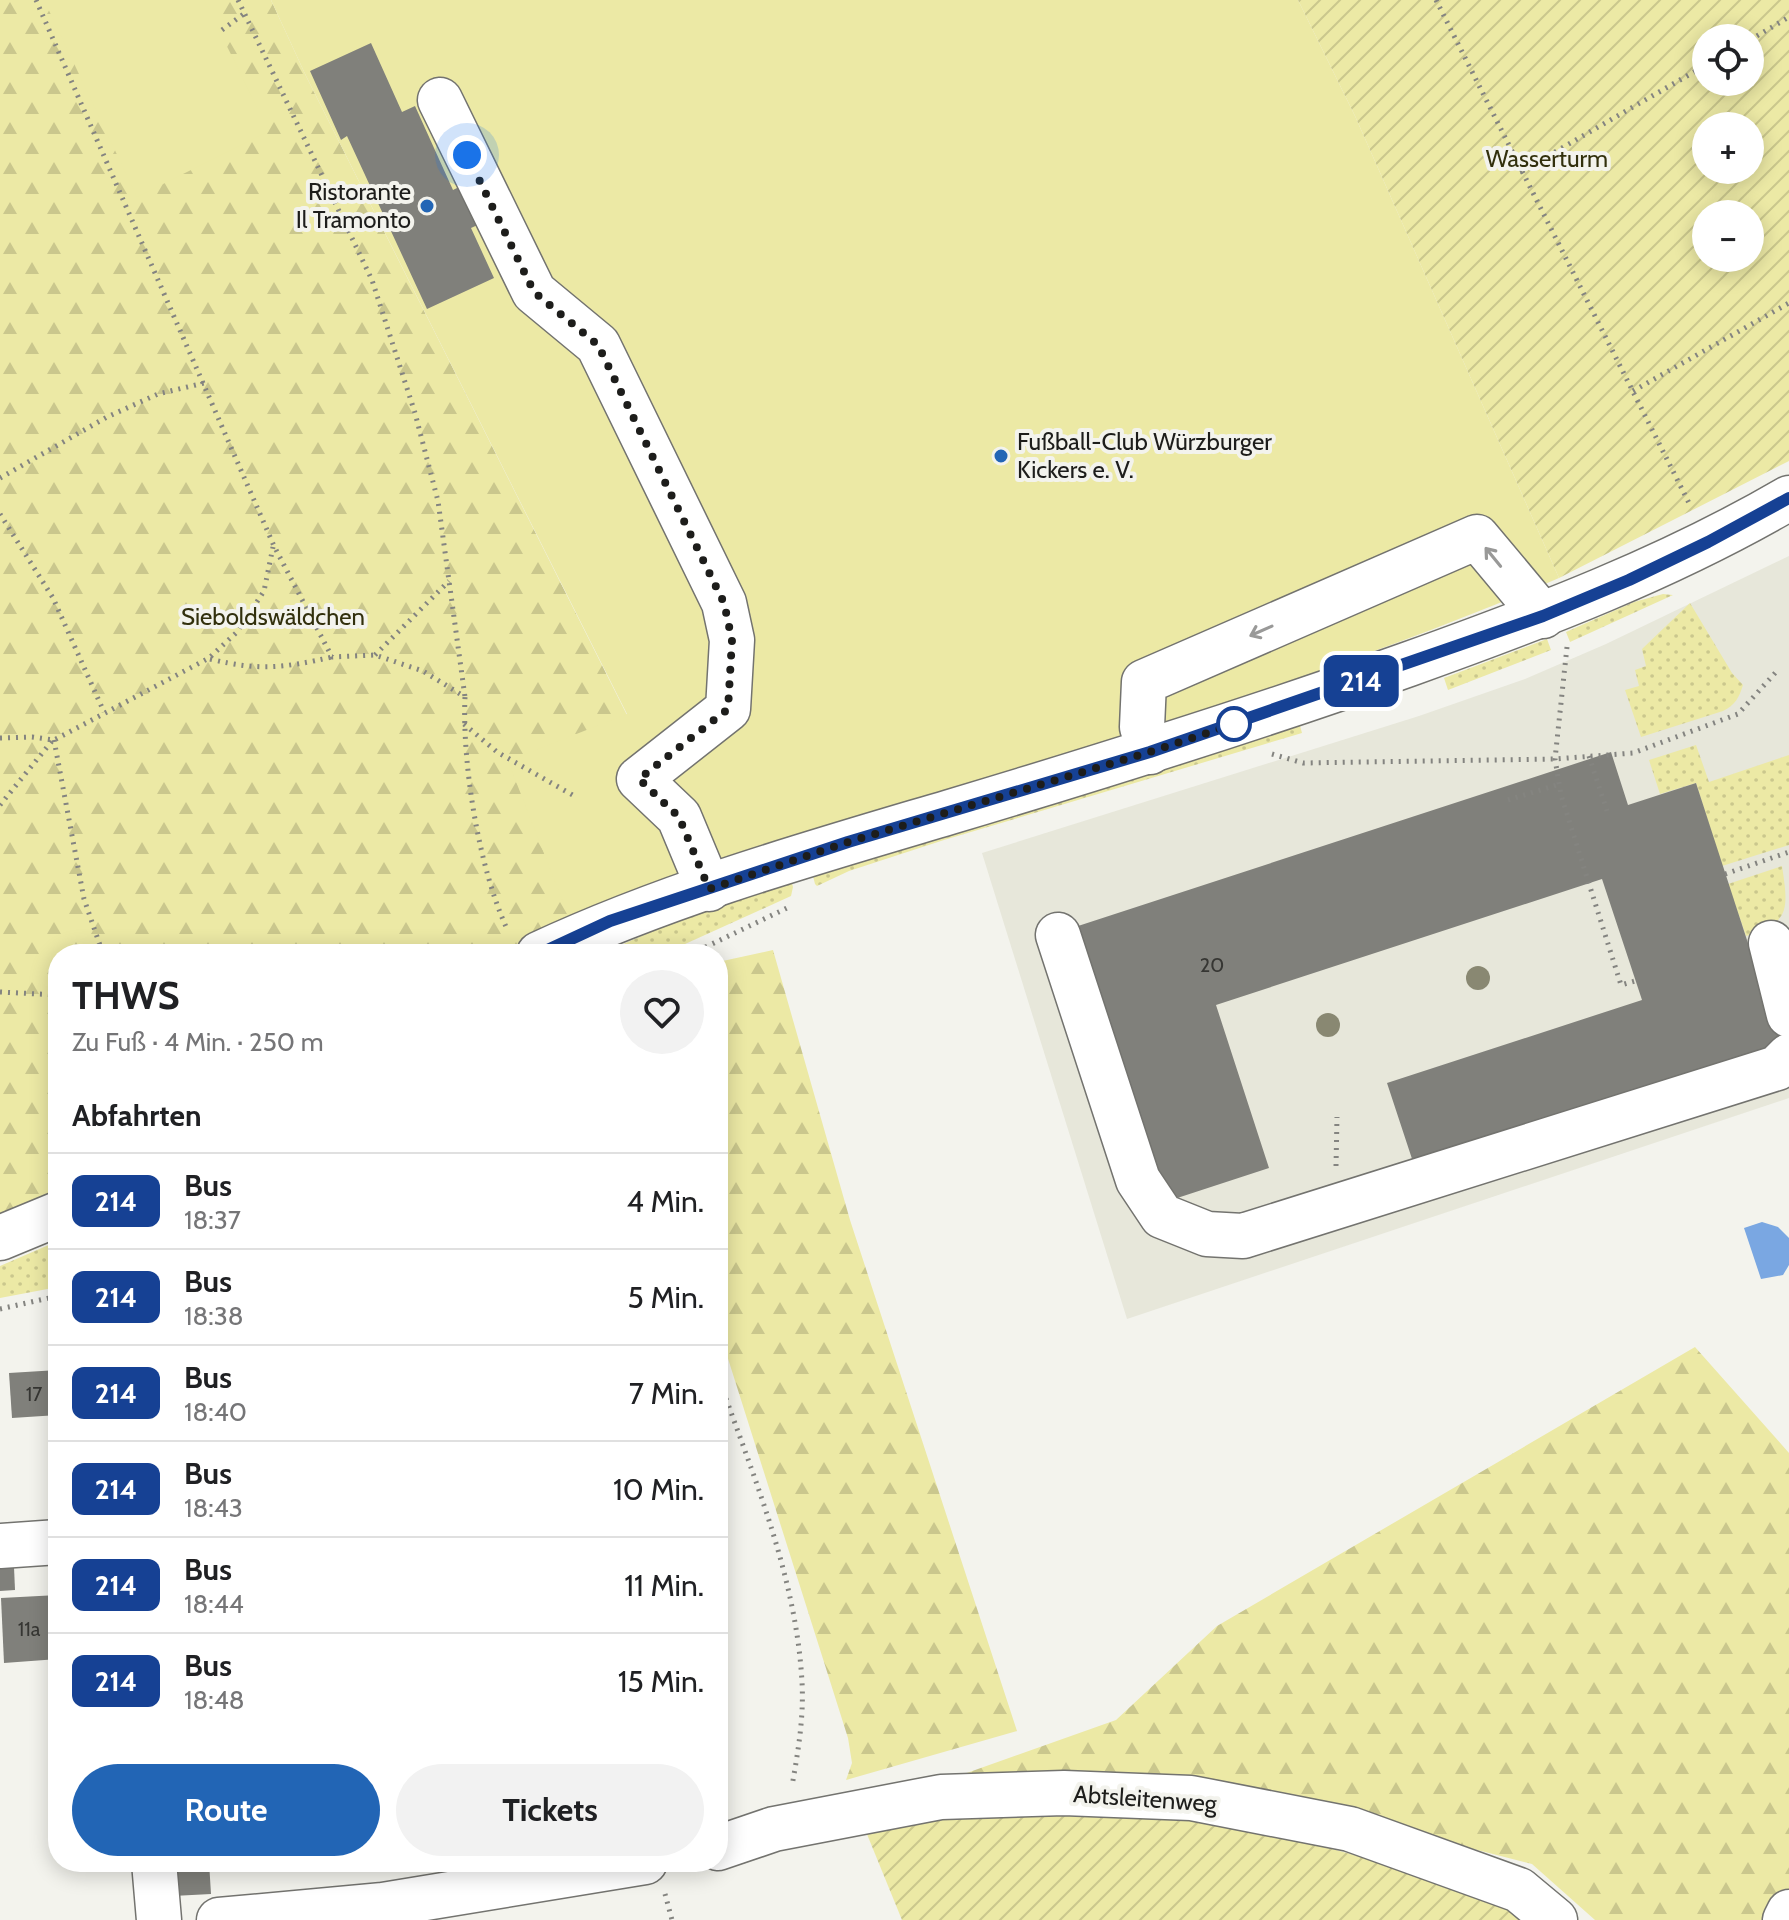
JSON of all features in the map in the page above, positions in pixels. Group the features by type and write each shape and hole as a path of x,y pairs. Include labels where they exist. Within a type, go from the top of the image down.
{"street":[{"path":"440,100 534,292 598,345 724,603 732,640 728,709 639,779 679,817 709,889"},
{"path":"524,944 610,921 848,842 1555,632 1629,580 1789,498"},
{"path":"1150,752 1142,727 1144,682 1477,537 1555,632"},
{"path":"1058,935 1138,1180 1162,1216 1207,1234 1243,1236 1257,1232 1777,1068 1789,1056"},
{"path":"1771,943 1789,1015"},
{"path":"0,1238 48,1218"},
{"path":"0,1546 48,1543"},
{"name":"Abtsleitenweg","path":"728,1845 774,1829 941,1797 1064,1793 1191,1798 1350,1829 1519,1890 1555,1920"},
{"path":"155,1872 159,1920"},
{"path":"219,1920 386,1913 594,1872"},
{"path":"1785,1920 1789,1912"}],"path":[{"path":"36,0 274,546 332,657"},
{"path":"238,0 372,280 415,413 438,501 465,697 464,724 474,811 489,872 524,944"},
{"path":"1436,0 1708,542"},
{"path":"222,30 245,13"},
{"path":"1764,32 1789,17"},
{"path":"1520,172 1692,73"},
{"path":"1633,391 1789,303"},
{"path":"0,478 107,417 158,394 204,383"},
{"path":"0,514 53,598 104,712"},
{"path":"0,805 53,740 209,658 237,632 264,591 274,546"},
{"path":"375,655 449,581"},
{"path":"1555,632 1555,759 1561,795 1621,985 1635,981"},
{"path":"209,658 245,668 292,666 332,657 375,655 423,671 465,697"},
{"path":"1265,753 1303,763 1555,759 1633,753 1738,714 1776,672"},
{"path":"464,724 497,752 576,797"},
{"path":"0,738 53,740"},
{"path":"53,740 84,899 100,944"},
{"path":"1589,756 1607,811"},
{"path":"1508,800 1560,784"},
{"path":"1725,874 1789,852"},
{"path":"0,992 48,994"},
{"path":"1336,1170 1337,1117"},
{"path":"0,1309 48,1298"},
{"path":"728,1404 781,1553 797,1631 802,1684 801,1726 788,1809 774,1829"}],"shaded area":[{"path":"1789,556 1789,1098 1127,1319 982,853 1419,716 1525,679 1606,644"}],"green space":[{"name":"Sieboldswäldchen","path":"0,0 271,0 306,76 627,715 570,920 525,944 48,944 48,1199 0,1221"},
{"path":"44,0 204,0 269,131 137,197"},
{"name":"Fußball-Club Würzburger Kickers e. V.","path":"271,0 1298,0 1355,116 1559,578 1407,639 1254,694 849,825 570,920 508,761 627,714 306,76"},
{"name":"Wasserturm","path":"1298,0 1789,0 1789,461 1559,578 1355,116"},
{"path":"1663,594 1673,595 1570,642 1566,632 1634,602"},
{"path":"1690,603 1732,673 1743,685 1734,704 1723,711 1641,737 1625,690 1639,686 1635,670 1646,666 1642,649"},
{"path":"1547,639 1551,650 1448,690 1444,678"},
{"path":"1299,722 1302,733 944,840 849,871 817,886 815,884 812,872"},
{"path":"1696,745 1709,782 1789,755 1789,845 1722,866 1696,783 1660,794 1649,760"},
{"path":"1782,866 1785,894 1783,913 1771,926 1746,936 1728,884"},
{"path":"791,880 793,887 791,896 685,944 623,944 706,908"},
{"path":"773,950 850,1220 1017,1731 846,1780 852,1763 848,1738 728,1359 728,960"},
{"path":"48,1245 48,1289 0,1298 0,1266"},
{"path":"1695,1347 1789,1453 1789,1920 1595,1920 1532,1864 1193,1777 947,1780 1116,1720 1217,1626"},
{"path":"947,1809 1195,1811 1517,1900 1539,1920 902,1920 862,1822"}],"water":[{"path":"1762,1222 1778,1227 1789,1238 1789,1265 1783,1275 1761,1279 1744,1228"}],"building":[{"name":"Ristorante Il Tramonto","path":"371,43 402,112 415,106 453,190 465,184 482,223 471,228 494,278 427,309 347,136 341,140 310,71"},
{"path":"1611,752 1628,805 1696,783 1783,1051 1416,1171 1387,1083 1642,1000 1602,879 1216,1005 1269,1168 1165,1202 1075,927"},
{"path":"48,1371 48,1416 12,1418 9,1373"},
{"path":"14,1567 15,1590 0,1591 0,1568"},
{"path":"48,1596 48,1660 4,1663 1,1598"},
{"path":"172,1872 210,1872 211,1894 173,1896"}],"bus line":[{"name":"214","path":"561,944 610,921 848,842 1150,752 1543,616 1629,580 1789,498"}],"place":[{"name":"Ristorante Il Tramonto","path":"427,206"},
{"name":"Fußball-Club Würzburger Kickers e. V.","path":"1001,456"}],"route":[{"path":"467,155 534,292 598,345 724,603 732,640 728,709 639,779 679,817 709,889 848,842 1234,724"}]}
